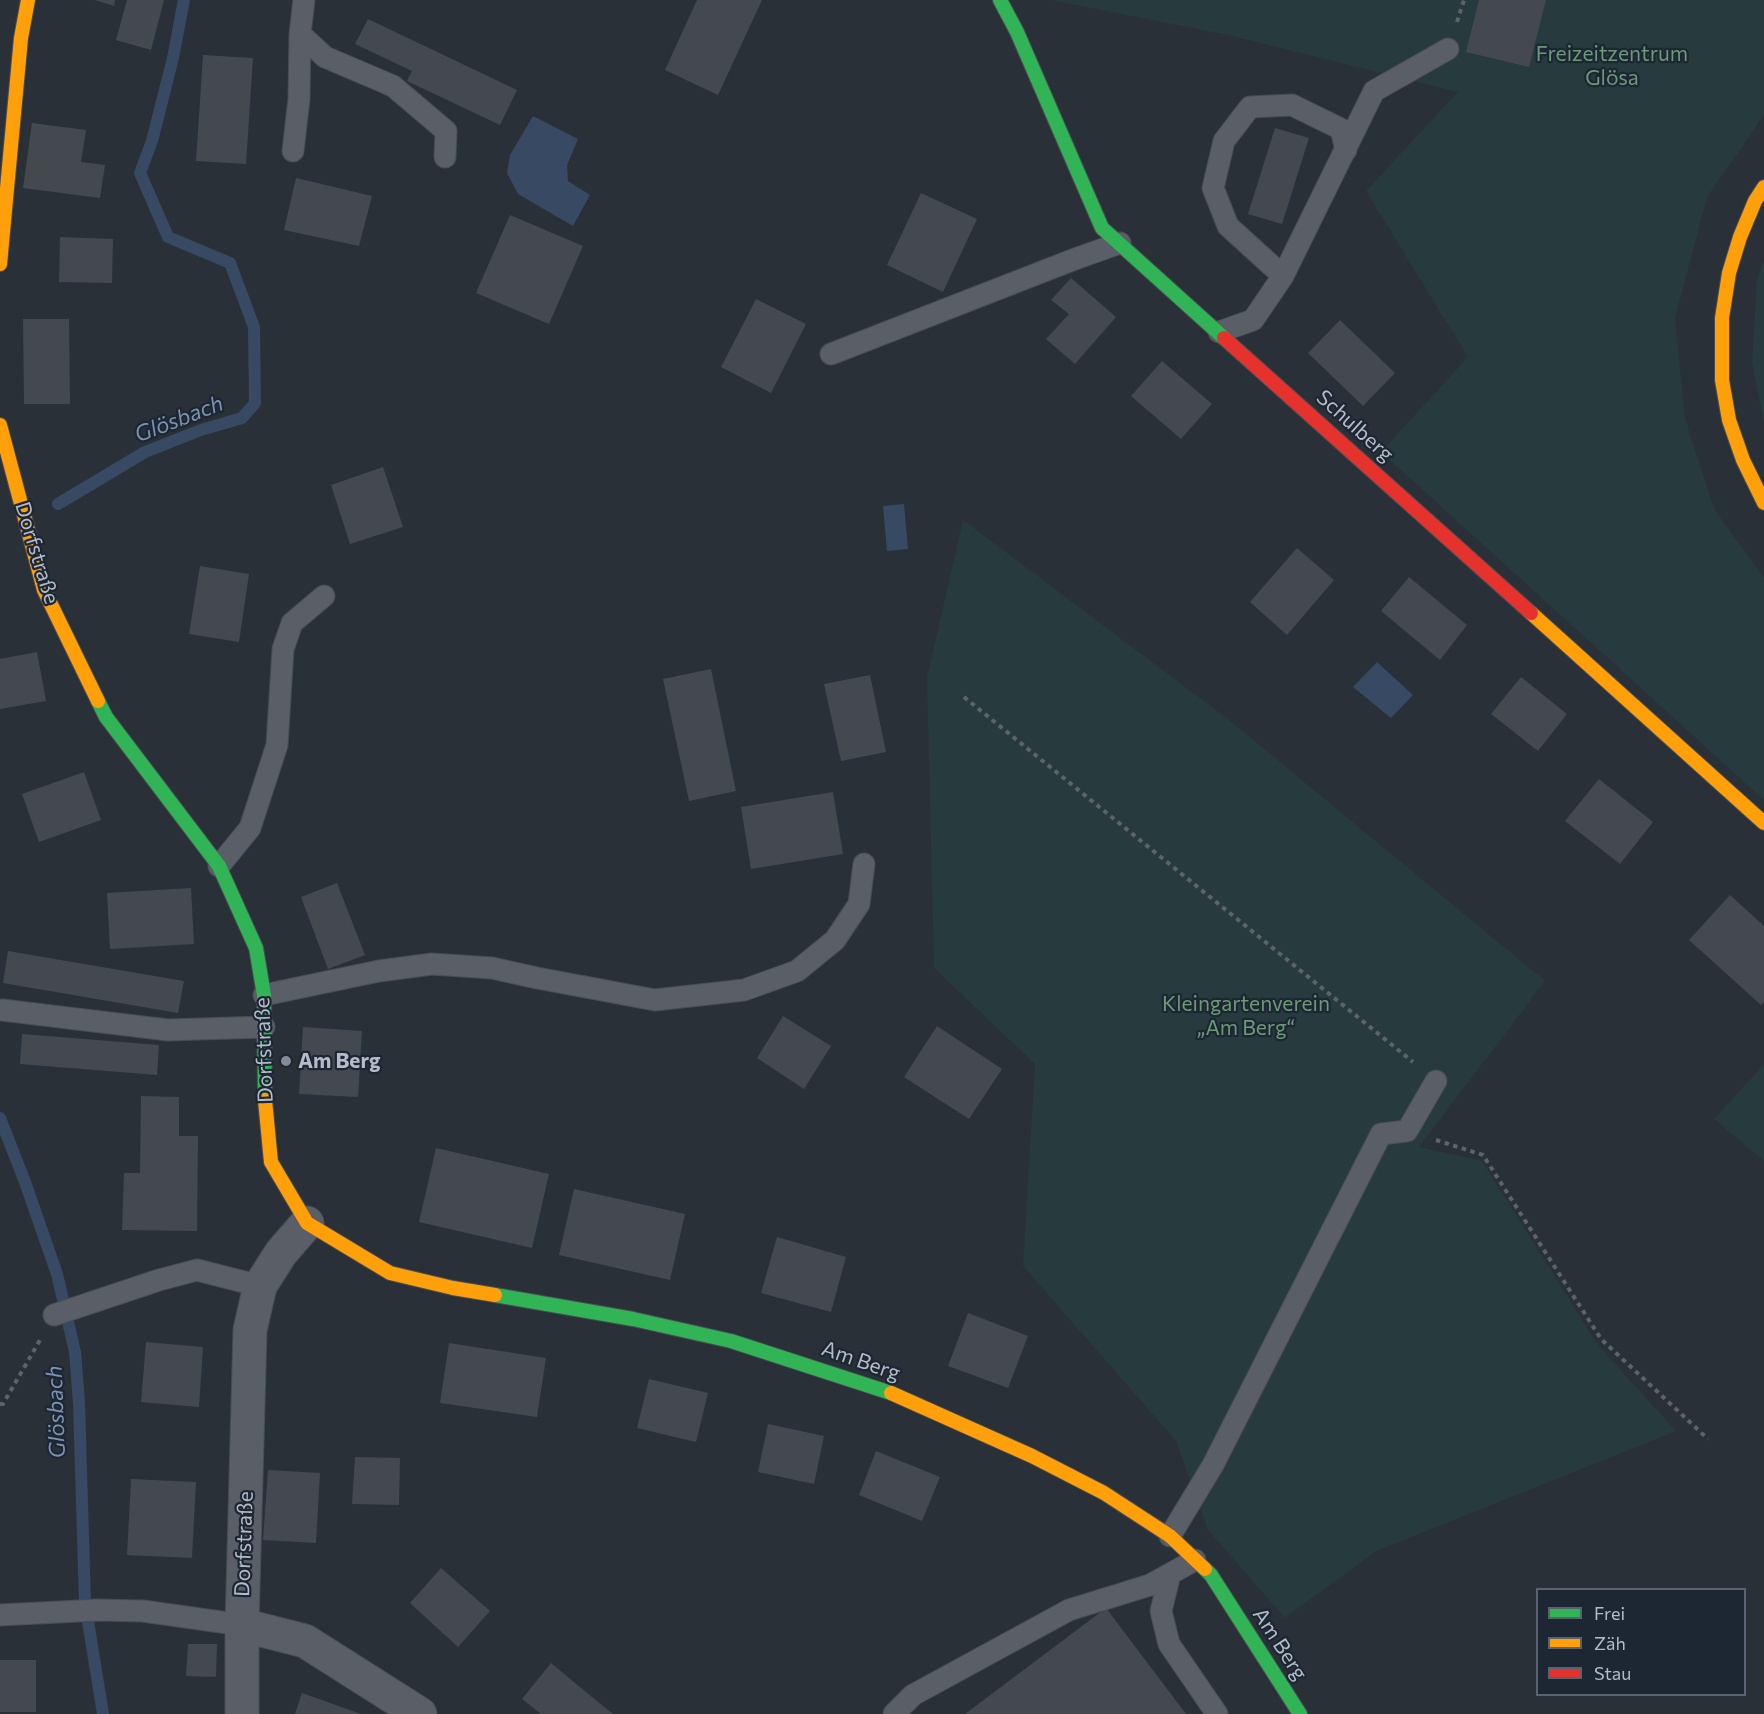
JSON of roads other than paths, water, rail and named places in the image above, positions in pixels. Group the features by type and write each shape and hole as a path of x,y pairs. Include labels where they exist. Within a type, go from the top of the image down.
{"main road":[{"path":"0,264 21,38 28,0"},
{"name":"Schulberg","path":"1000,0 1017,32 1102,228 1764,823"},
{"path":"1764,187 1755,201 1740,237 1730,273 1722,318 1722,380 1729,420 1743,460 1764,503"},
{"name":"Dorfstraße","path":"0,425 44,590 106,717 219,866 256,948 264,995 264,1086 271,1162 308,1223"},
{"name":"Am Berg","path":"308,1223 390,1273 453,1288 633,1319 731,1341 879,1389 933,1410 1022,1452 1104,1493 1170,1536 1211,1575 1300,1714"}],"street":[{"name":"Dorfstraße","path":"243,1714 242,1625 250,1330 260,1286 281,1253 308,1223"},
{"path":"242,1625 305,1641 420,1714"}],"lane":[{"path":"293,151 299,99 300,34 304,0"},
{"path":"300,34 325,57 393,86 446,132 445,157"},
{"path":"1219,332 1253,320 1283,276 1374,91 1448,49"},
{"path":"1283,276 1228,226 1213,188 1224,141 1250,107 1292,105 1341,129 1346,150"},
{"path":"831,354 1120,243"},
{"path":"219,866 249,828 277,745 283,649 292,623 324,596"},
{"path":"264,995 380,971 432,964 492,968 655,1000 744,990 796,971 835,940 859,904 864,864"},
{"path":"2,1010 168,1030 264,1027"},
{"path":"1170,1536 1213,1466 1381,1134 1407,1131 1436,1081"},
{"path":"54,1315 159,1280 197,1270 260,1286"},
{"path":"894,1714 913,1695 1069,1610 1150,1585 1195,1560"},
{"path":"1170,1574 1161,1611 1169,1644 1217,1714"},
{"path":"0,1615 98,1610 143,1611 242,1625"}],"water":[{"path":"533,116 578,139 567,165 568,181 590,195 573,226 518,194 507,173 510,155"},
{"path":"904,504 908,549 887,551 883,506"},
{"path":"1377,662 1413,695 1391,718 1353,687"}],"waterway":[{"name":"Glösbach","path":"58,504 145,452 201,430 242,418 255,403 254,327 230,263 168,237 140,173 152,141 173,58 184,0"},
{"name":"Glösbach","path":"0,1118 57,1274 75,1352 79,1403 85,1603 103,1714"}],"place":[{"name":"Am Berg","path":"286,1061"}],"park label":[{"name":"Freizeitzentrum Glösa","path":"1612,66"},
{"name":"Kleingartenverein „Am Berg“","path":"1246,1016"}]}
